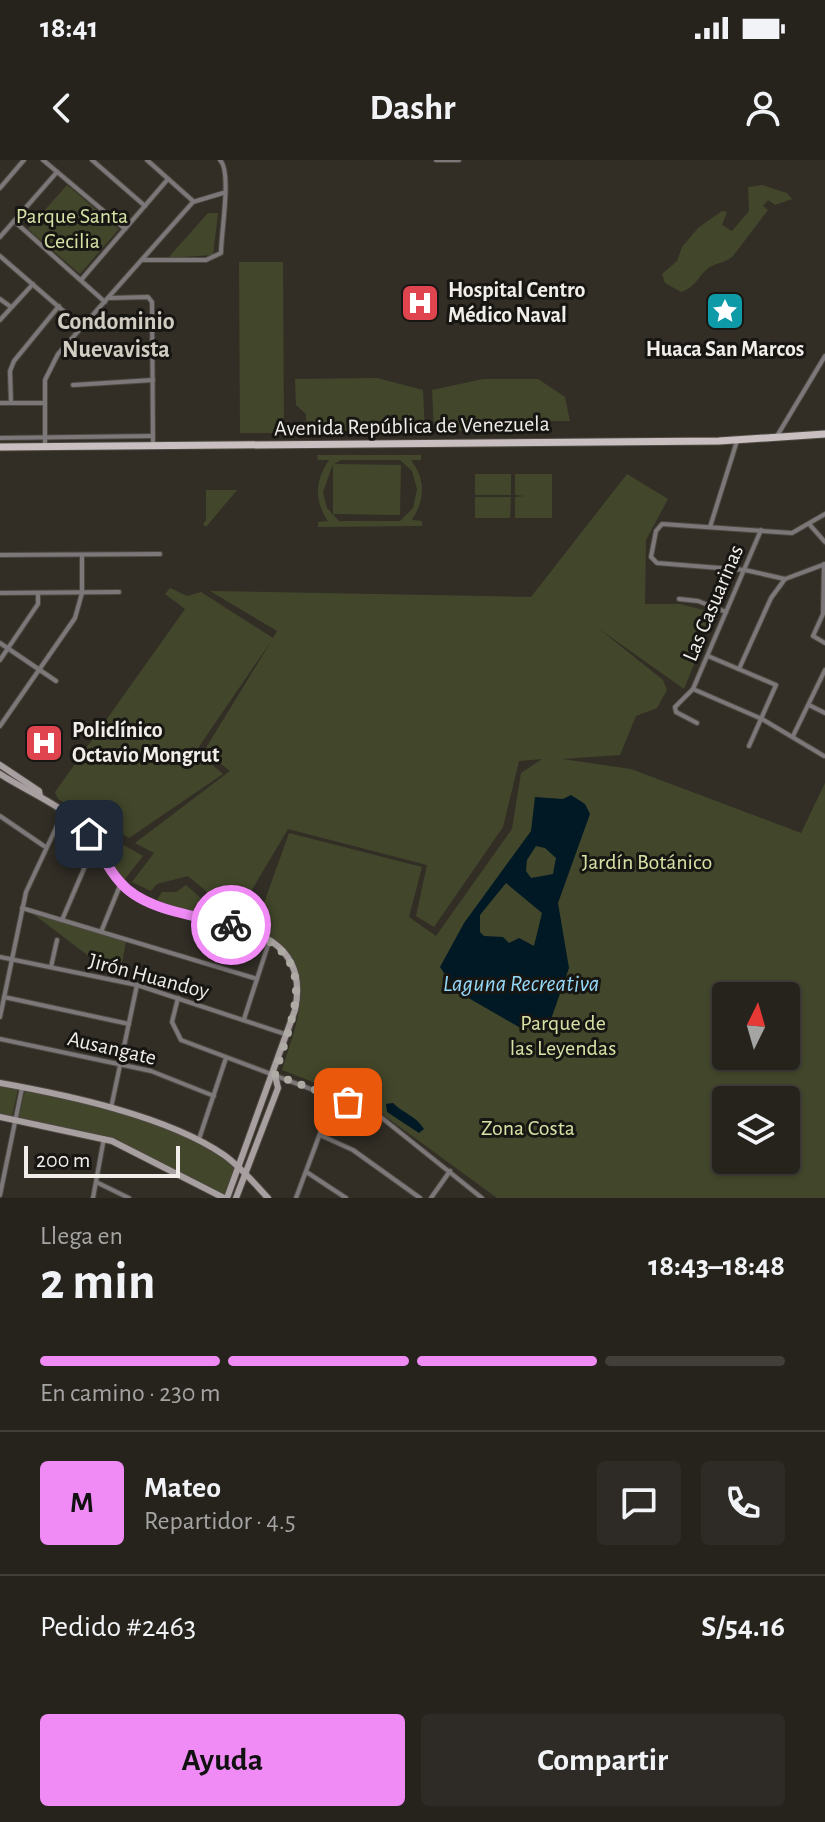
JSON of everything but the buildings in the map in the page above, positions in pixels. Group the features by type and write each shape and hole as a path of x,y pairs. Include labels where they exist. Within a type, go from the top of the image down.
{"main road":[{"name":"Avenida República de Venezuela","path":"0,447 738,440 825,434"}],"street":[{"path":"0,188 2,180 24,160"},
{"path":"43,160 125,229"},
{"path":"92,160 145,206"},
{"path":"147,160 193,202"},
{"path":"143,260 218,257 227,172 220,160"},
{"path":"436,160 459,160"},
{"path":"0,237 57,172"},
{"path":"81,280 168,179"},
{"path":"45,447 47,373 58,354 193,202 223,193"},
{"path":"14,221 108,300 151,299 153,446"},
{"path":"0,256 83,328"},
{"path":"0,320 33,284"},
{"path":"0,299 11,308"},
{"path":"11,403 10,371 25,344 59,306"},
{"path":"776,437 825,356"},
{"path":"0,371 10,371"},
{"path":"73,385 153,380"},
{"path":"0,403 44,403"},
{"path":"0,438 153,436"},
{"path":"710,527 738,440"},
{"path":"785,579 745,570 657,563 651,559 652,547 662,524 792,533 825,514"},
{"path":"810,525 825,542"},
{"name":"Las Casuarinas","path":"697,723 675,709 693,689 761,530"},
{"path":"0,555 160,554"},
{"path":"1,724 75,618 82,593 82,555"},
{"path":"739,669 771,598 785,579 825,564 825,601 813,636 825,643"},
{"path":"0,593 119,592"},
{"path":"0,660 38,604 38,593"},
{"path":"679,599 698,601 726,612"},
{"path":"0,643 56,681"},
{"path":"708,656 776,684 749,746"},
{"path":"793,736 825,670"},
{"path":"693,689 762,719 824,756"},
{"path":"809,705 825,713"},
{"path":"0,765 39,791 40,796"},
{"path":"0,774 40,796 82,827 121,883 148,901 270,939 288,959 297,981 298,998 275,1075 241,1169 226,1198 104,1138 0,1117"},
{"path":"0,1017 22,908 45,846 63,813"},
{"path":"0,816 45,846"},
{"path":"62,920 95,843"},
{"path":"101,932 121,883"},
{"path":"22,908 257,979"},
{"path":"244,1019 270,939"},
{"path":"51,967 57,940"},
{"name":"Jirón Huandoy","path":"0,957 137,985 287,1035"},
{"path":"111,1109 137,985"},
{"path":"4,997 129,1024"},
{"path":"178,998 172,1022 181,1040 334,1096 390,1122 481,1198"},
{"name":"Ausangate","path":"0,1039 151,1071 214,1096"},
{"path":"198,1142 226,1058"},
{"path":"236,1198 278,1088 275,1075"},
{"path":"0,1083 111,1109 198,1142 241,1169 268,1198"},
{"path":"0,1195 22,1087"},
{"path":"296,1198 322,1136 334,1096"},
{"path":"322,1136 353,1150 420,1198"},
{"path":"93,1198 104,1138"},
{"path":"431,1198 450,1171"},
{"path":"308,1173 346,1198"},
{"path":"96,1182 129,1198"}],"green space":[{"name":"Parque Santa Cecilia","path":"67,185 119,229 80,274 28,229"},
{"path":"762,185 787,193 792,199 775,205 768,200 763,206 768,210 733,256 710,267 691,287 681,292 665,283 662,274 677,261 682,247 698,228 722,211 727,212 722,225 732,231 749,211 748,187"},
{"path":"208,213 218,213 213,255 168,258"},
{"path":"239,262 283,262 284,433 240,433"},
{"path":"377,378 423,390 425,432 306,431 306,414 296,405 295,379"},
{"path":"483,379 538,379 565,397 570,421 551,421 548,431 434,431 432,390"},
{"path":"317,455 421,455 421,460 411,460 422,490 412,520 422,521 422,526 318,527 318,522 328,521 320,506 318,490 329,460 318,460","holes":["341,460 400,460 412,471 417,489 413,508 400,521 339,521 327,508 323,492 333,464 333,514 400,515 401,465 334,464"]},
{"path":"475,474 511,474 511,495 475,495"},
{"path":"515,474 552,474 552,518 515,518 515,497 525,496 515,495"},
{"path":"627,474 668,499 646,540 645,604 680,604 715,613 684,689 598,628 663,680 667,690 657,708 636,716 620,755 562,759 631,769 801,833 825,783 825,1198 497,1198 367,1103 282,1070 299,1008 301,990 298,973 290,957 276,942 255,928 289,833 422,867 409,917 436,936 512,829 521,773 542,759 519,761 503,827 434,927 416,916 427,865 288,829 234,920 210,910 206,891 188,876 157,884 151,891 132,882 154,853 135,843 230,771 204,751 272,640 196,751 223,774 129,838 58,799 55,792 185,609 165,594 170,588 187,596 201,592 273,638 277,631 210,591 531,597"},
{"path":"206,490 237,490 206,527 203,524 206,520"},
{"path":"475,497 511,497 510,518 475,518"},
{"path":"82,821 143,856 124,880"},
{"path":"186,885 202,899 198,916 155,903 162,892 176,892"},
{"path":"32,913 126,941 120,975 111,973"},
{"path":"0,1085 18,1089 12,1116 0,1113"},
{"path":"25,1090 108,1109 190,1139 237,1169 225,1196 109,1137 19,1117"}],"water":[{"name":"Laguna Recreativa","path":"571,795 585,804 590,814 558,903 569,968 550,1022 527,1025 524,1030 446,985 448,979 440,967 464,923 531,831 535,797 563,799","holes":["536,846 545,848 556,858 553,874 531,878 526,871 527,860","506,883 542,913 534,946 519,938 509,943 503,937 484,936 480,932 480,915"]},
{"path":"393,1103 424,1129 419,1133 387,1112 386,1104"}],"way so far":[{"path":"231,925 270,939 283,951 296,974 298,998 275,1075 348,1102"}],"place":[{"name":"Hospital Centro Médico Naval","path":"420,303"},
{"name":"Huaca San Marcos","path":"725,311"},
{"name":"Policlínico Octavio Mongrut","path":"44,743"}],"district":[{"name":"Condominio Nuevavista","path":"116,336"}],"route":[{"path":"89,834 117,879 130,892 148,901 231,925"}],"park label":[{"name":"Jardín Botánico","path":"647,862"},
{"name":"Parque de las Leyendas","path":"563,1036"},
{"name":"Zona Costa","path":"528,1128"}]}
